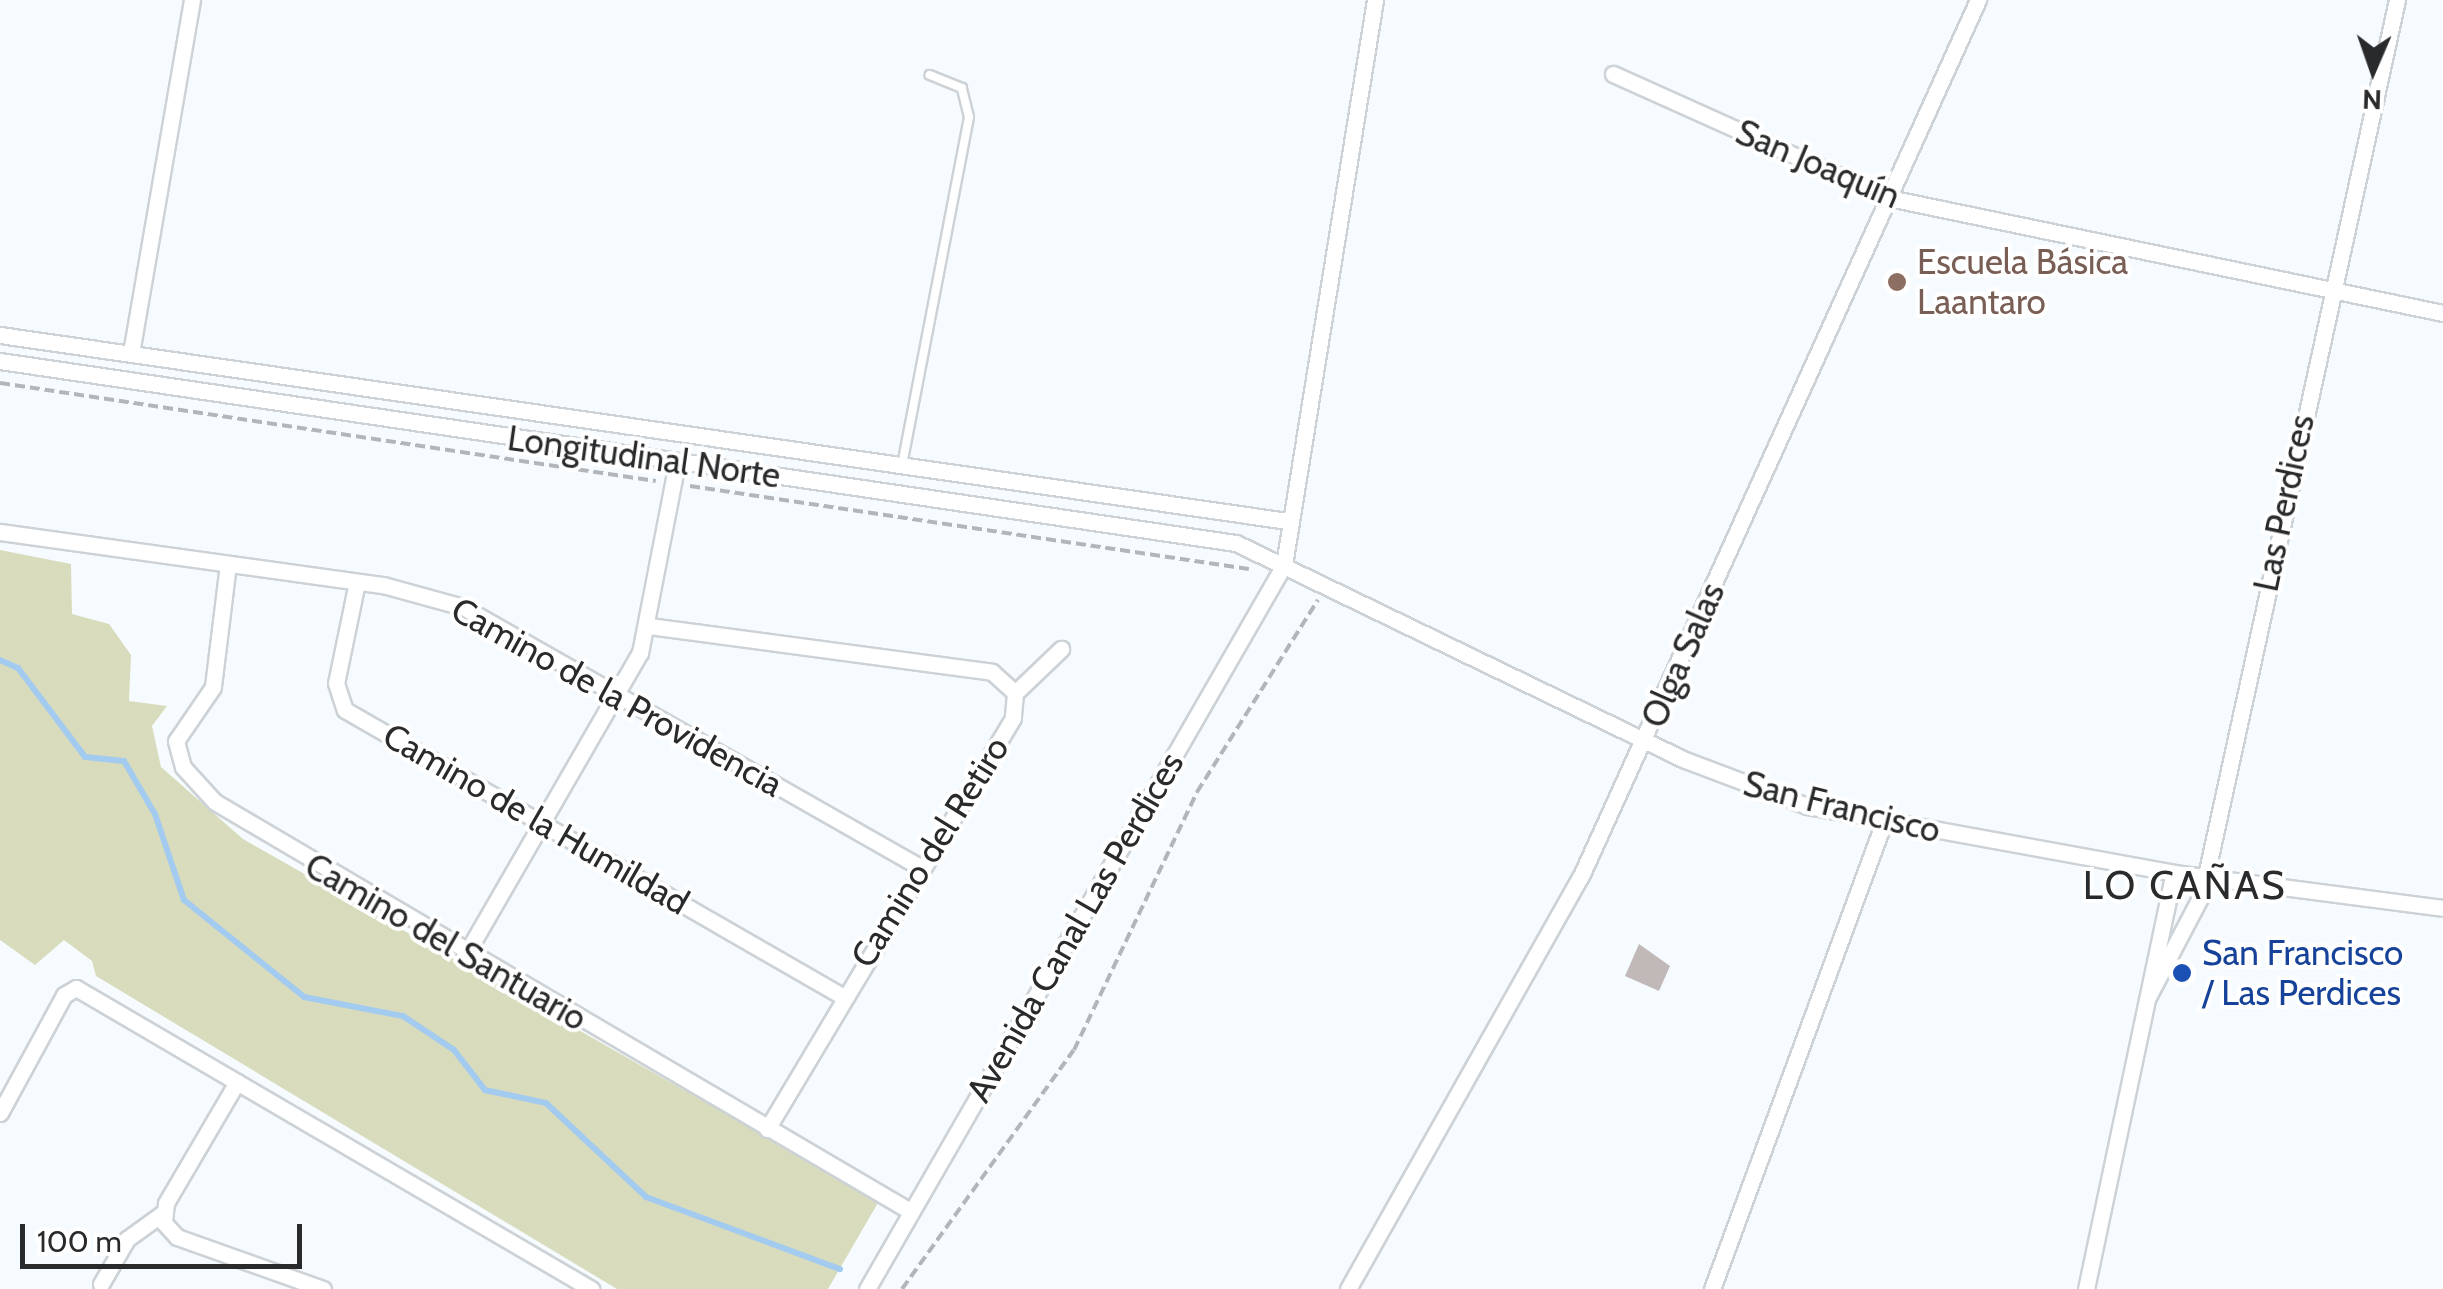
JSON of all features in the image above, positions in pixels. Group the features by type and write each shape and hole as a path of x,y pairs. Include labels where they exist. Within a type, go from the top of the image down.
{"street":[{"path":"131,353 192,0"},
{"path":"1281,571 1375,0"},
{"name":"Olga Salas","path":"1348,1289 1542,952 1646,739 1978,0"},
{"name":"Las Perdices","path":"2148,997 2204,877 2329,288 2398,0"},
{"name":"San Joaquín","path":"1613,74 1889,198 2443,313"},
{"name":"Longitudinal Norte","path":"0,335 903,460 1288,520"},
{"name":"Longitudinal Norte","path":"0,361 677,463 1043,511 1236,543 1281,571"},
{"path":"466,954 620,695 649,626 677,463"},
{"name":"Camino de la Providencia","path":"0,532 358,582 462,607 920,868"},
{"name":"Camino del Santuario","path":"228,564 213,687 176,741 183,767 257,834 910,1211"},
{"name":"San Francisco","path":"1281,571 1767,794 1884,822 2174,874 2443,908"},
{"name":"Avenida Canal Las Perdices","path":"867,1289 1281,571"},
{"name":"Camino de la Humildad","path":"358,582 339,703 842,996"},
{"name":"Camino del Retiro","path":"649,626 992,672 1015,694 1013,718 842,996 767,1129"},
{"path":"1015,694 1061,649"},
{"path":"1712,1289 1884,822"},
{"name":"Las Perdices","path":"2086,1289 2174,874"},
{"path":"0,1112 64,994 86,993 592,1289"},
{"path":"101,1284 128,1239 164,1213 237,1082"},
{"path":"164,1213 177,1236 323,1289"}],"lane":[{"path":"903,460 969,117 962,88 930,76"}],"path":[{"path":"0,383 1281,571"},
{"path":"902,1289 1074,1050 1196,792 1322,591"}],"green space":[{"path":"0,550 71,564 72,614 109,624 131,655 129,701 167,706 152,726 161,767 243,839 879,1201 828,1289 617,1289 96,976 92,961 64,940 35,965 0,940"}],"building":[{"path":"1639,944 1670,966 1659,991 1625,976"}],"waterway":[{"path":"0,660 18,668 85,757 124,761 155,814 184,900 304,997 403,1016 454,1050 485,1090 546,1103 646,1197 840,1269"}],"place":[{"name":"Escuela Básica Laantaro","path":"1897,282"},
{"name":"San Francisco / Las Perdices","path":"2182,973"}],"district":[{"name":"LO CAÑAS","path":"2185,885"}]}
